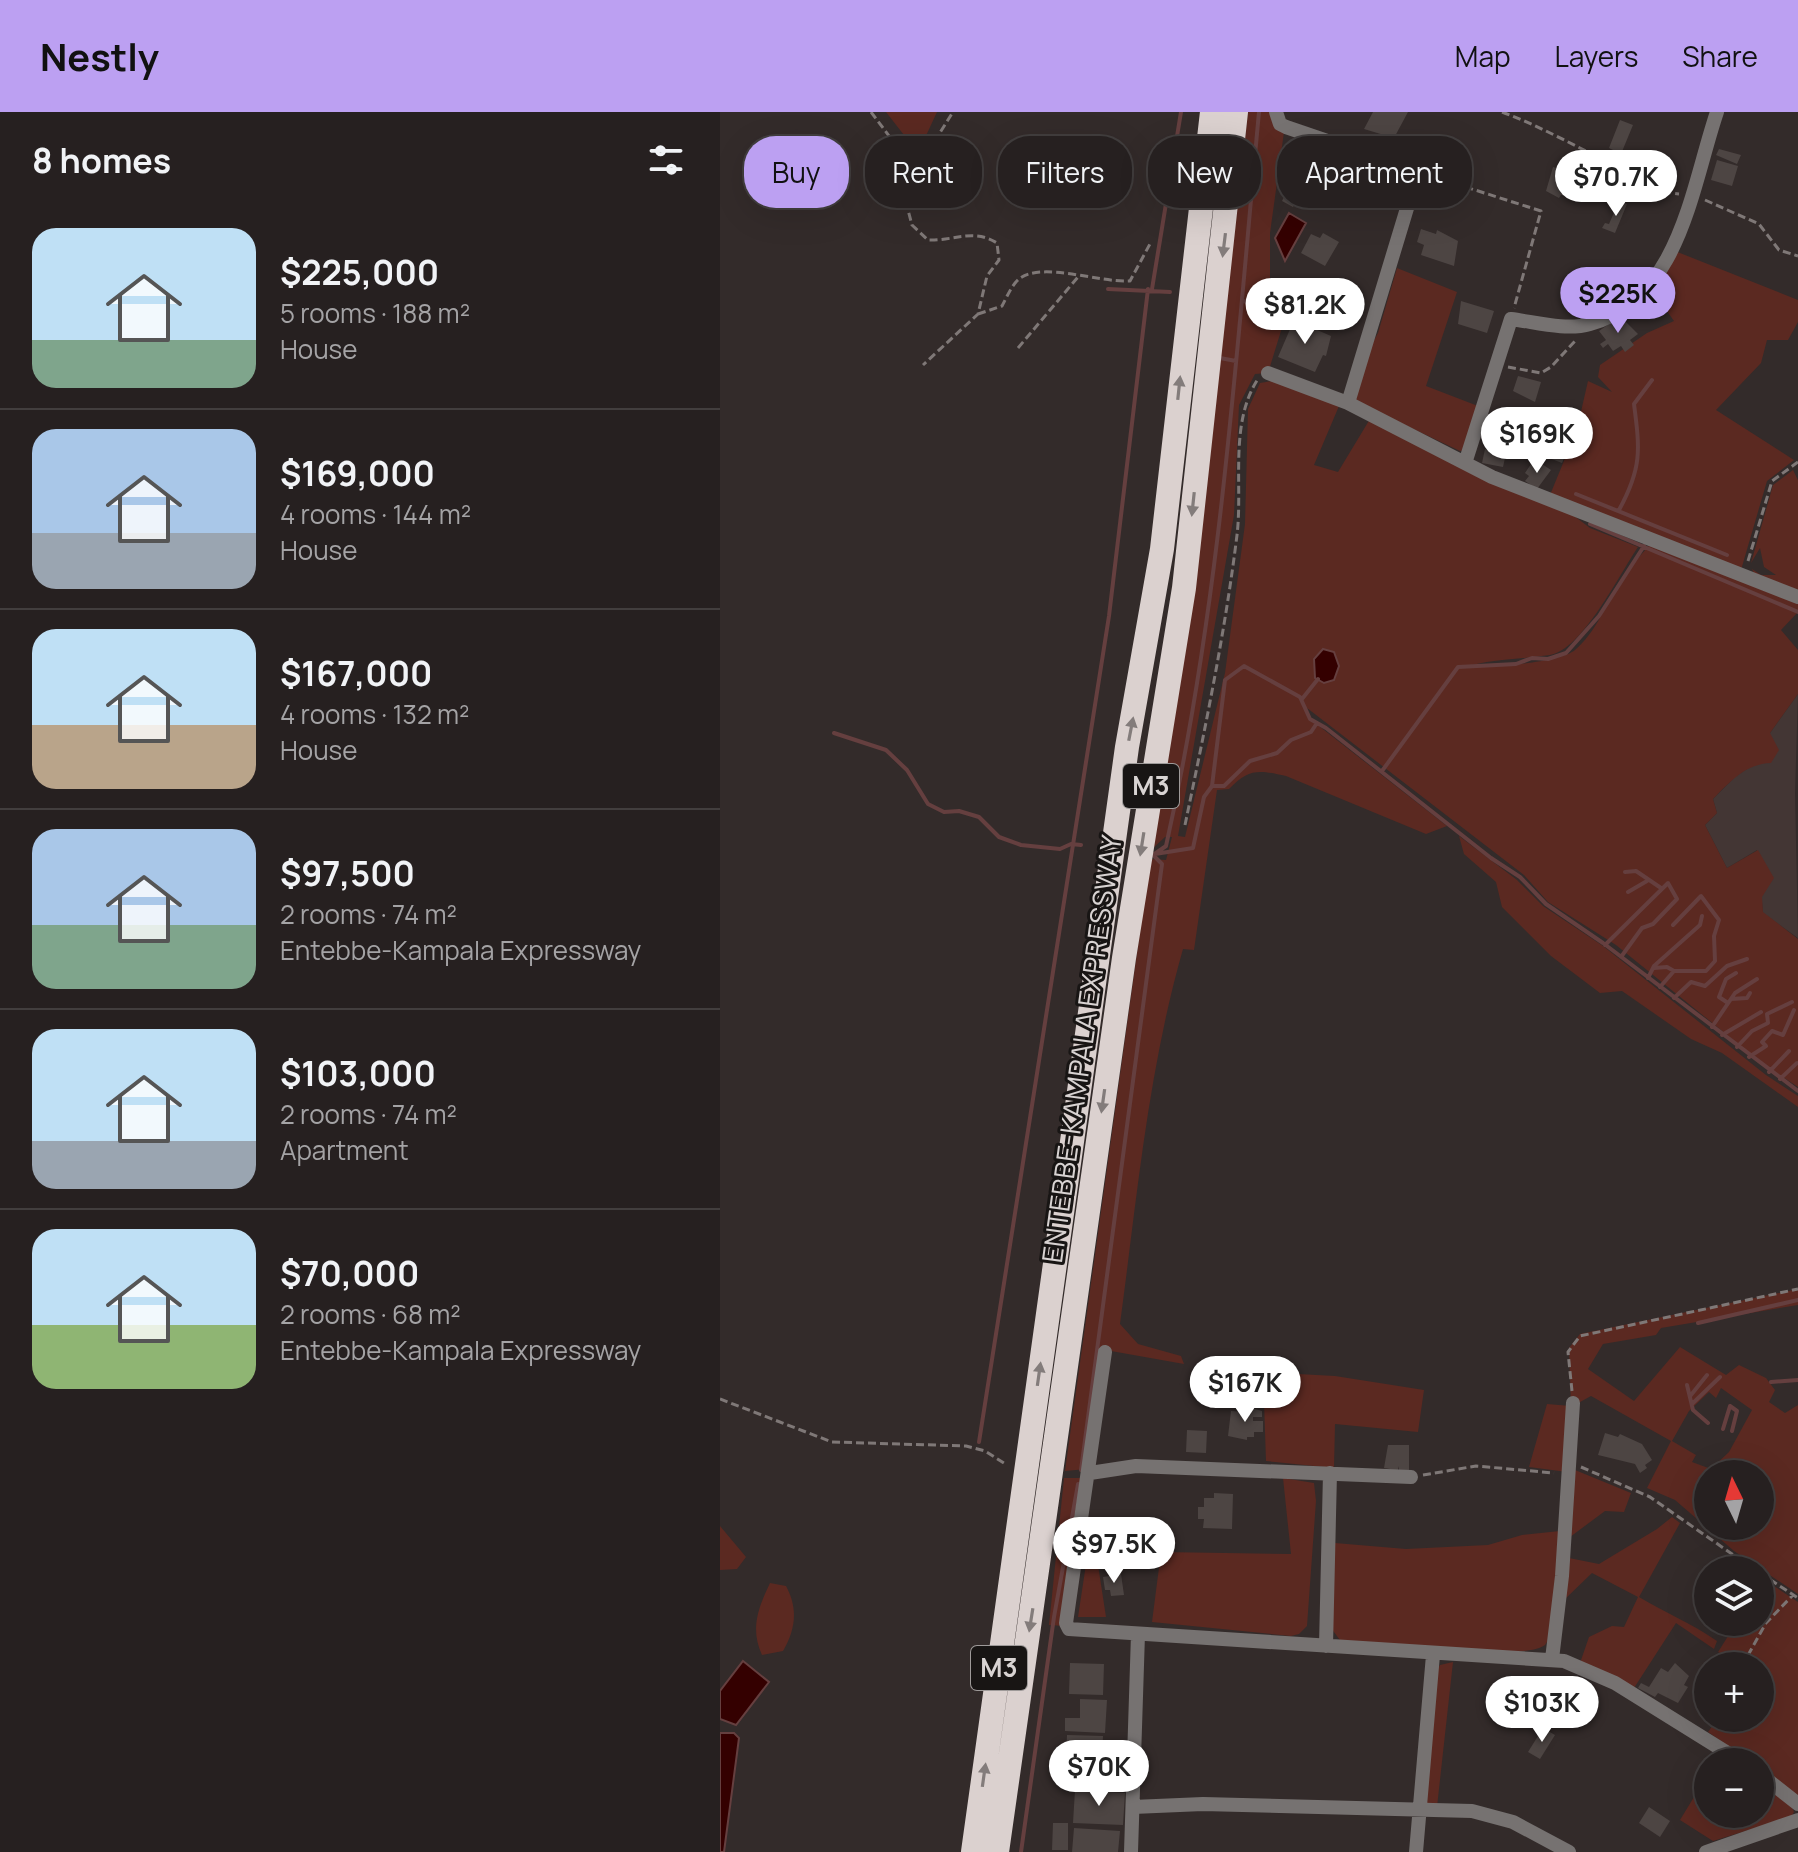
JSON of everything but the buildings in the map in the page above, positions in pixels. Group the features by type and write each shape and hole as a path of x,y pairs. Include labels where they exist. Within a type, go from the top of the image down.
{"highway":[{"name":"ENTEBBE-KAMPALA EXPRESSWAY","path":"973,1852 1121,793 1162,549 1212,112"},
{"name":"ENTEBBE-KAMPALA EXPRESSWAY","path":"997,1852 1124,958 1184,588 1236,112"}],"street":[{"path":"1276,112 1280,124 1312,136"},
{"path":"1466,460 1511,319 1589,325 1633,300 1659,274 1693,195 1717,112"},
{"path":"1348,403 1407,208"},
{"path":"1268,373 1348,403 1466,460 1492,477 1798,597"},
{"path":"1105,1352 1066,1625 1069,1629 1433,1655 1552,1659 1576,1665 1615,1683 1719,1748"},
{"path":"1552,1659 1570,1469 1573,1403"},
{"path":"1090,1473 1136,1466 1411,1477"},
{"path":"1326,1646 1330,1473"},
{"path":"1131,1852 1138,1634"},
{"path":"1416,1852 1433,1655"},
{"path":"1774,1785 1798,1804"},
{"path":"1133,1807 1203,1804 1472,1811 1500,1817 1569,1852"},
{"path":"1706,1852 1798,1820"}],"path":[{"path":"871,112 889,136"},
{"path":"938,136 953,112"},
{"path":"1502,112 1607,162 1632,179 1663,192 1693,195 1759,224 1779,250 1798,256"},
{"path":"1472,189 1541,211 1511,319"},
{"path":"909,208 912,225 928,240 947,241 966,234 983,235 997,243 999,260 987,276 978,314"},
{"path":"923,365 978,314 1002,306 1015,282 1028,273 1109,282 1130,281 1151,242"},
{"path":"1018,348 1078,277"},
{"path":"1497,364 1541,373 1551,367 1589,325"},
{"path":"1185,825 1215,678 1237,532 1245,406 1256,380 1268,373"},
{"path":"1744,575 1772,481 1798,462"},
{"path":"1573,1403 1568,1352 1580,1336 1798,1289"},
{"path":"1211,1394 1211,1408"},
{"path":"1250,1395 1250,1407"},
{"path":"720,1399 823,1440 966,1446 985,1451 1009,1466"},
{"path":"1411,1477 1433,1470 1476,1466 1570,1469 1650,1497 1735,1556"},
{"path":"1774,1582 1798,1598"},
{"path":"1750,1652 1766,1623 1793,1595"}],"shaded area":[{"path":"886,112 937,112 926,136 905,136"},
{"path":"1248,112 1272,112 1284,132 1283,136 1277,136 1270,281 1293,292 1268,373 1255,374 1239,405 1234,515 1178,836 1185,837 1225,673 1245,524 1248,409 1260,383 1272,381 1339,406 1314,465 1338,472 1370,419 1569,512 1590,528 1638,547 1587,626 1562,650 1550,655 1465,667 1539,661 1567,655 1575,650 1594,628 1620,581 1651,543 1798,601 1798,612 1781,630 1798,650 1798,694 1770,733 1779,750 1771,763 1746,770 1713,799 1717,813 1705,825 1727,868 1758,850 1774,878 1762,897 1763,912 1798,939 1798,1087 1763,1064 1616,945 1548,902 1524,875 1307,708 1310,719 1447,826 1426,834 1286,776 1269,773 1255,772 1229,789 1217,790 1194,950 1183,949 1152,1088 1120,1324 1138,1344 1181,1356 1184,1364 1111,1351 1087,1469 1065,1471 1150,859 1166,860 1172,837 1165,837 1151,850 1212,420 1237,208 1261,208 1261,136 1245,136"},
{"path":"1289,213 1306,223 1285,261 1275,238"},
{"path":"1675,251 1798,300 1798,322 1788,340 1767,340 1761,363 1716,410 1794,460 1767,481 1741,570 1550,495 1577,429 1588,381 1612,392 1598,377 1600,365 1647,333 1674,321 1651,289"},
{"path":"1397,268 1457,292 1426,386 1478,406 1466,450 1460,451 1354,401 1364,359 1378,333"},
{"path":"1793,470 1798,480 1798,593 1755,575 1752,569 1761,575 1776,575 1764,567 1760,548 1751,563 1773,485"},
{"path":"1323,649 1334,652 1339,666 1334,680 1324,683 1315,678 1314,659"},
{"path":"1798,694 1795,793 1798,938 1763,913 1757,850 1727,868 1705,825 1717,813 1713,799 1736,776 1756,763 1770,733"},
{"path":"1459,836 1517,880 1543,906 1603,946 1766,1075 1798,1096 1798,1107 1722,1053 1691,1039 1622,991 1600,993 1551,956 1502,907 1496,882 1464,854"},
{"path":"1798,1289 1798,1305 1661,1328 1656,1335 1603,1344 1588,1369 1634,1401 1680,1347 1726,1375 1739,1365 1766,1378 1775,1390 1769,1402 1785,1413 1798,1405 1798,1594 1774,1578 1774,1556 1741,1556 1721,1540 1774,1540 1774,1460 1721,1460 1729,1452 1752,1410 1721,1388 1716,1398 1709,1392 1689,1411 1672,1441 1696,1455 1692,1462 1694,1516 1675,1500 1647,1488 1671,1441 1591,1396 1571,1407 1567,1472 1529,1467 1547,1404 1571,1406 1569,1348 1580,1334"},
{"path":"1263,1372 1335,1376 1424,1390 1418,1432 1335,1424 1334,1468 1266,1461"},
{"path":"1575,1470 1631,1493 1624,1512 1605,1511 1570,1537"},
{"path":"1064,1478 1085,1478 1064,1626 1049,1625"},
{"path":"1283,1478 1314,1483 1316,1501 1307,1626 1299,1634 1291,1636 1152,1622 1161,1552 1291,1554"},
{"path":"1672,1517 1680,1523 1639,1597 1694,1626 1694,1635 1676,1623 1634,1688 1580,1663 1589,1637 1612,1626 1624,1627 1638,1597 1592,1573 1564,1600 1569,1558 1599,1564"},
{"path":"720,1526 746,1557 737,1569 720,1570"},
{"path":"1560,1531 1552,1634 1545,1645 1508,1652 1447,1650 1340,1640 1331,1628 1335,1543 1406,1549 1488,1545 1522,1535"},
{"path":"1088,1551 1096,1552 1106,1617 1078,1617"},
{"path":"770,1583 786,1586 794,1618 791,1635 783,1651 762,1655 756,1627"},
{"path":"1774,1586 1798,1602 1798,1798 1774,1779 1774,1748 1731,1748 1708,1732 1774,1732 1774,1652 1718,1652 1728,1636 1774,1636"},
{"path":"1695,1636 1709,1636 1717,1641 1714,1649"},
{"path":"743,1661 769,1682 736,1725 720,1719 720,1691"},
{"path":"1453,1662 1437,1807 1426,1806 1435,1672 1440,1665"},
{"path":"720,1733 734,1733 739,1738 724,1852 720,1852"},
{"path":"1774,1793 1791,1805 1794,1812 1791,1817 1774,1822"},
{"path":"1694,1797 1694,1828 1755,1828 1713,1841 1680,1820"}],"waterway":[{"path":"1152,289 1181,112"},
{"path":"1153,855 1166,846 1200,664 1234,388 1259,112"},
{"path":"1108,289 1170,292"},
{"path":"979,1442 1109,616 1148,289"},
{"path":"1243,301 1269,306"},
{"path":"1220,358 1236,361"},
{"path":"1619,510 1632,482 1637,458 1634,404 1652,380"},
{"path":"1576,494 1727,555"},
{"path":"1590,524 1798,612"},
{"path":"1382,771 1458,667 1516,664 1532,658 1548,659 1566,653 1599,616 1644,546"},
{"path":"1212,786 1225,680 1244,666 1300,697 1310,719 1326,728 1491,858 1520,877 1546,904 1603,943 1798,1091"},
{"path":"1302,699 1318,679"},
{"path":"1155,854 1193,848 1204,797 1212,786 1224,786 1250,761 1277,753 1291,740 1311,732 1317,723"},
{"path":"834,733 886,750 907,770 928,804 944,812 959,811 979,817 999,837 1021,845 1060,849 1071,844 1081,845"},
{"path":"1081,1470 1162,864 1153,855"},
{"path":"1625,872 1636,871 1661,888"},
{"path":"1628,892 1647,881"},
{"path":"1605,945 1668,883 1677,899 1653,924 1642,928 1621,957"},
{"path":"1660,987 1674,971 1706,971 1715,961 1714,936 1719,920 1701,896 1673,925"},
{"path":"1648,978 1654,966 1700,925 1702,916"},
{"path":"1674,998 1691,982 1705,986 1727,966 1747,959"},
{"path":"1654,968 1667,967 1674,971"},
{"path":"1728,1003 1719,997 1726,979 1736,973"},
{"path":"1712,1027 1735,993 1757,979"},
{"path":"1731,999 1747,998 1750,993"},
{"path":"1737,1047 1752,1031 1768,1023 1767,1014 1792,1002"},
{"path":"1749,1057 1766,1046 1762,1042 1772,1031 1783,1035 1794,1010"},
{"path":"1722,1035 1761,1012"},
{"path":"1769,1072 1789,1051"},
{"path":"1780,1079 1797,1063"},
{"path":"1698,1323 1798,1300"},
{"path":"1691,1395 1707,1375"},
{"path":"1692,1404 1720,1377"},
{"path":"1771,1382 1798,1380"},
{"path":"1687,1385 1693,1410 1708,1423"},
{"path":"1723,1429 1730,1406 1737,1411 1732,1431"},
{"path":"1021,1852 1054,1617 1078,1484"}]}
